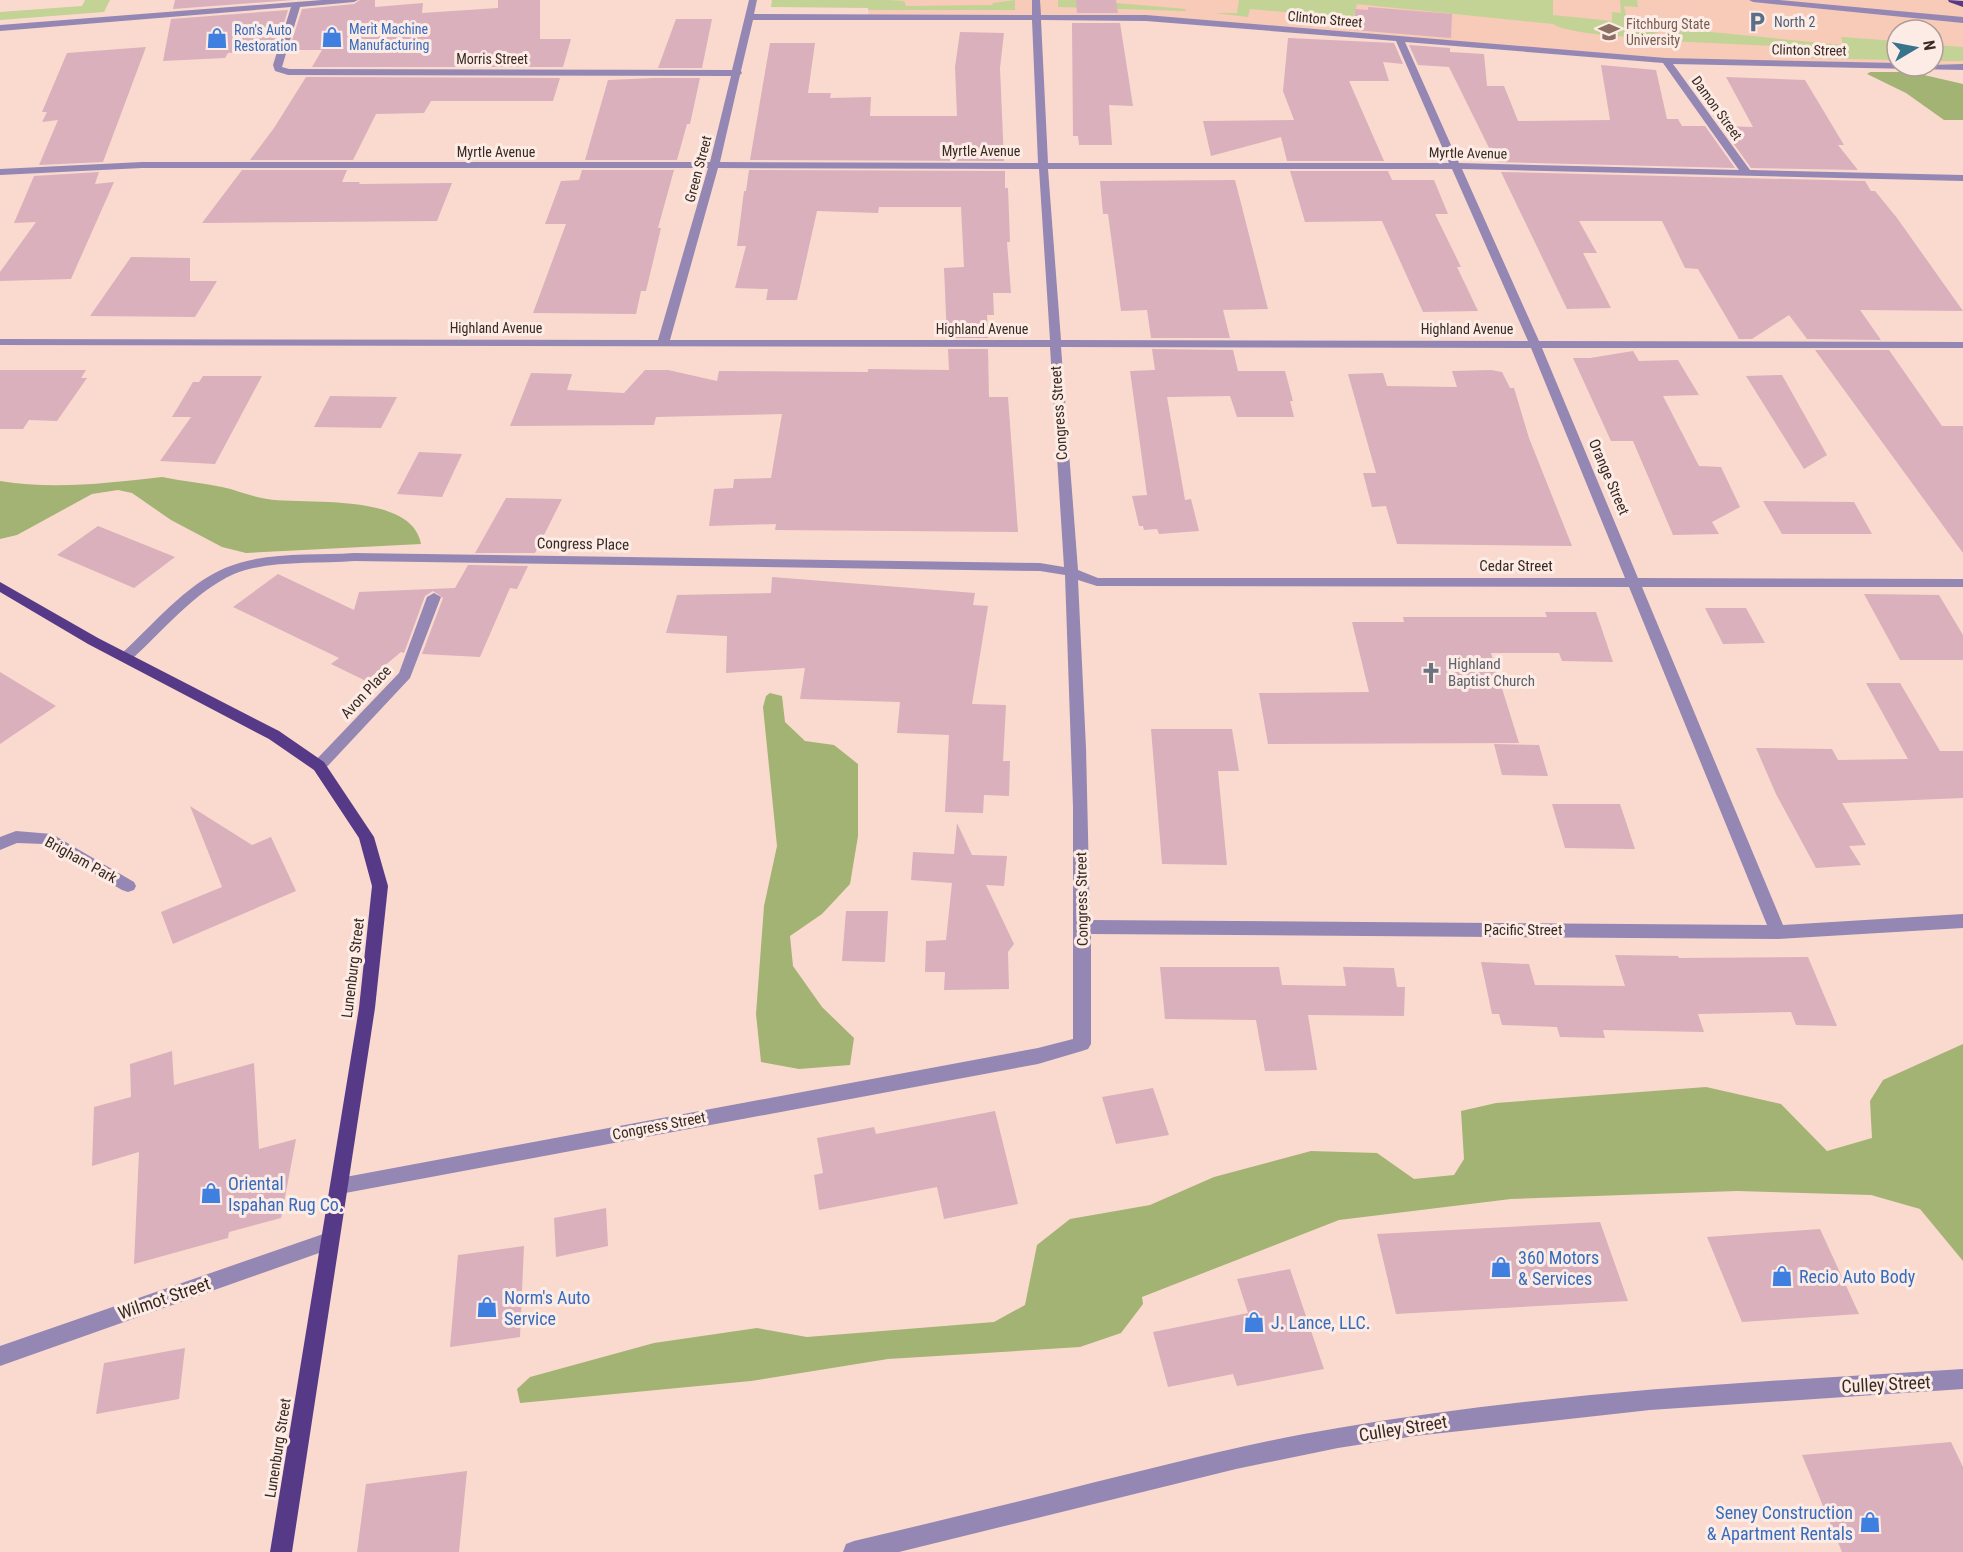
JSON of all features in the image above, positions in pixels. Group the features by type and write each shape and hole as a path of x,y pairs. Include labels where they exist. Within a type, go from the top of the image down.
{"main road":[{"path":"1952,0 1963,4"},
{"name":"Lunenburg Street","path":"0,586 93,641 274,735 319,766 366,837 380,886 367,1008 281,1552"}],"street":[{"path":"0,28 354,0"},
{"name":"Green Street","path":"663,344 714,166 738,73 753,0"},
{"name":"Congress Street","path":"340,1186 1038,1056 1082,1044 1084,927 1071,572 1054,344 1035,0"},
{"path":"1753,0 1963,20"},
{"name":"Morris Street","path":"297,5 277,66 282,71 738,73"},
{"path":"1883,12 1904,9 1911,5"},
{"name":"Clinton Street","path":"749,17 1036,16 1171,19 1666,61 1885,66"},
{"name":"Orange Street","path":"1399,39 1535,344 1778,932"},
{"name":"Damon Street","path":"1666,61 1746,172"},
{"path":"1945,67 1963,67"},
{"name":"Myrtle Avenue","path":"0,172 142,165 1044,164 1457,166 1963,178"},
{"name":"Highland Avenue","path":"0,342 1963,345"},
{"name":"Congress Place","path":"126,657 218,577 231,571 265,564 354,557 1040,567 1071,572"},
{"name":"Cedar Street","path":"1071,572 1097,582 1963,583"},
{"name":"Avon Place","path":"319,766 405,675 434,597"},
{"name":"Brigham Park","path":"0,844 16,837 47,838 128,886"},
{"name":"Pacific Street","path":"1084,927 1778,932 1963,921"},
{"name":"Wilmot Street","path":"0,1356 329,1241"},
{"name":"Culley Street","path":"854,1552 1257,1453 1341,1437 1462,1419 1554,1409 1761,1391 1963,1379"}],"shaded area":[{"name":"Fitchburg State University","path":"870,0 1963,0 1963,67 1945,66 1945,18 1885,18 1885,66 1666,61 1171,19 868,17"}],"green space":[{"path":"85,0 110,0 104,12 0,20 0,12 82,6"},
{"path":"772,0 888,0 904,1 906,6 992,5 1015,0 1015,10 868,10 868,8 771,7"},
{"path":"1058,0 1186,9 1185,11 1058,7"},
{"path":"1239,0 1553,0 1553,15 1612,21 1612,12 1621,13 1620,0 1637,0 1638,7 1624,6 1628,24 1843,45 1841,37 1885,40 1885,60 1805,58 1799,47 1668,41 1666,28 1648,36 1615,36 1584,33 1553,24 1357,4 1351,25 1340,25 1340,17 1250,9 1248,17 1215,13 1237,13"},
{"path":"1945,46 1963,47 1963,61 1945,61"},
{"path":"1885,72 1885,78 1937,78 1963,84 1963,120 1944,120 1906,93 1867,74"},
{"path":"162,477 222,487 267,499 355,504 379,508 399,516 413,527 421,544 246,553 222,547 171,520 132,493 118,490 92,494 17,535 0,539 0,481 61,485"},
{"path":"770,693 782,696 785,722 805,741 834,745 858,764 858,836 850,884 822,914 790,936 793,966 822,1007 854,1038 850,1065 799,1069 761,1062 756,1014 764,906 777,846 763,707 766,696"},
{"path":"1963,1044 1963,1261 1920,1209 1871,1195 1737,1191 1511,1199 1339,1220 1142,1297 1143,1304 1121,1333 1080,1347 888,1359 751,1381 520,1403 517,1389 530,1377 654,1343 757,1328 807,1337 994,1322 1025,1305 1037,1245 1070,1219 1150,1205 1214,1177 1311,1151 1377,1153 1414,1179 1454,1175 1464,1159 1461,1111 1496,1103 1706,1087 1781,1104 1827,1151 1872,1138 1870,1101 1883,1080"}],"building":[{"path":"175,0 293,0 173,9"},
{"path":"360,0 375,0 375,7 423,3 422,13 498,8 498,0 540,0 540,39 571,39 563,67 312,67 322,50 289,50 302,9 354,4"},
{"path":"1076,0 1116,0 1118,13 1077,13"},
{"path":"1368,7 1452,14 1451,38 1354,30 1355,9 1368,10"},
{"name":"Ron's Auto Restoration","path":"288,10 275,51 228,53 225,58 163,61 171,19"},
{"path":"676,19 712,19 702,68 658,68"},
{"path":"1072,23 1120,23 1133,106 1109,105 1112,145 1079,145 1078,136 1073,136"},
{"path":"960,32 1004,33 1000,68 1004,161 750,160 770,43 815,43 808,93 831,93 830,98 871,97 870,116 957,116 955,67"},
{"path":"1288,38 1394,43 1403,64 1383,62 1389,81 1349,81 1384,161 1287,161 1281,137 1211,156 1203,121 1294,120 1283,91"},
{"path":"1409,45 1450,48 1450,52 1484,54 1487,86 1504,86 1518,121 1610,120 1601,65 1656,70 1667,119 1678,119 1682,126 1705,126 1735,168 1496,162 1449,67 1418,65"},
{"path":"146,47 103,162 39,165 58,120 42,122 47,112 42,112 67,53"},
{"path":"306,77 560,78 553,101 431,101 424,113 376,114 353,160 250,160 274,128"},
{"path":"1726,77 1805,80 1844,145 1838,145 1858,170 1751,168 1721,126 1753,127"},
{"path":"700,78 690,124 687,124 677,160 585,160 608,80"},
{"path":"242,170 347,170 342,182 360,182 359,184 452,183 437,221 202,223"},
{"path":"582,170 674,170 658,228 661,228 646,291 641,291 636,314 533,313 566,224 545,224 561,181 579,180"},
{"path":"749,170 1005,171 1005,188 1008,188 1010,242 1007,242 1011,293 993,293 994,315 987,315 988,338 947,338 944,268 964,267 961,207 879,207 878,213 817,211 797,300 766,300 768,289 735,288 746,246 737,246"},
{"path":"1290,171 1388,171 1392,180 1434,180 1448,214 1435,214 1461,267 1457,267 1478,311 1423,312 1382,221 1305,222"},
{"path":"99,172 95,184 114,182 71,279 0,281 0,272 36,222 14,223 34,176"},
{"path":"1501,172 1865,181 1871,191 1875,191 1897,218 1963,311 1860,310 1881,340 1807,339 1789,315 1752,339 1739,339 1698,269 1685,268 1662,221 1579,221 1597,253 1583,253 1611,308 1567,309"},
{"path":"1235,180 1268,309 1223,310 1230,338 1151,338 1147,310 1121,311 1108,214 1103,214 1100,181"},
{"path":"131,257 190,258 190,281 217,281 195,317 90,316"},
{"path":"948,349 988,349 989,397 1008,397 1018,532 775,530 776,524 709,526 714,489 733,488 734,479 771,478 782,414 656,417 654,425 510,426 531,373 572,374 567,390 624,393 645,370 668,370 717,381 719,371 949,370"},
{"path":"1152,349 1233,350 1238,371 1285,371 1293,401 1290,401 1294,417 1237,417 1230,396 1167,397 1185,500 1191,499 1199,531 1159,534 1157,529 1144,530 1143,526 1139,526 1132,496 1147,495 1130,371 1155,370"},
{"path":"1815,350 1889,350 1942,426 1963,426 1963,553"},
{"path":"1633,351 1639,361 1678,360 1699,395 1663,396 1699,466 1721,467 1740,507 1712,522 1719,534 1673,535 1633,441 1611,441 1573,358 1590,358"},
{"path":"0,370 86,370 81,378 87,378 57,421 29,420 23,429 0,429"},
{"path":"1452,371 1502,372 1510,388 1514,388 1529,438 1572,546 1397,544 1386,506 1372,507 1363,473 1376,473 1348,374 1383,373 1387,386 1457,387"},
{"path":"1782,375 1827,455 1804,469 1746,376"},
{"path":"203,376 262,376 215,464 160,461 191,417 172,417 193,382 199,382"},
{"path":"330,396 397,397 381,428 314,427"},
{"path":"419,452 462,454 442,497 397,494"},
{"path":"506,498 562,499 535,553 475,553"},
{"path":"1763,501 1854,502 1872,534 1782,534"},
{"path":"98,526 175,557 134,588 57,555"},
{"path":"468,565 528,566 517,589 510,588 480,657 422,654 443,598 433,591 425,596 404,653 401,652 366,681 331,664 339,658 233,607 278,574 354,610 359,592 455,588"},
{"path":"772,577 975,593 973,605 988,606 972,704 1006,705 1003,761 1010,761 1009,796 984,795 983,813 945,812 949,735 897,733 900,702 800,699 805,668 726,673 727,636 666,633 677,595 771,593"},
{"path":"1864,594 1939,595 1963,635 1963,660 1900,660"},
{"path":"1705,608 1746,608 1765,643 1723,644"},
{"name":"Highland Baptist Church","path":"1545,612 1596,612 1613,662 1562,661 1559,653 1491,653 1519,743 1268,744 1259,693 1369,692 1352,622 1404,622 1403,617 1547,617"},
{"path":"0,672 56,706 0,744"},
{"path":"1866,683 1900,683 1940,751 1963,751 1963,798 1842,803 1866,845 1849,846 1861,865 1816,868 1776,794 1756,748 1832,749 1838,760 1908,759"},
{"path":"1151,729 1232,729 1239,771 1218,771 1227,865 1162,864"},
{"path":"1494,744 1539,745 1548,776 1502,775"},
{"path":"1552,804 1620,804 1635,849 1565,848"},
{"path":"190,806 252,845 271,837 296,891 173,944 161,912 222,887"},
{"path":"957,823 972,855 1007,856 1004,886 986,885 1014,944 1008,952 1009,989 944,990 945,972 925,972 926,941 946,940 952,883 911,880 913,852 954,854"},
{"path":"846,911 888,911 885,962 842,961"},
{"path":"1615,955 1678,956 1679,958 1808,957 1837,1026 1796,1025 1791,1012 1698,1014 1704,1032 1603,1030 1605,1038 1560,1037 1557,1027 1502,1025 1499,1014 1492,1014 1481,962 1529,964 1535,985 1625,986"},
{"path":"1160,967 1279,967 1282,985 1346,986 1343,967 1394,968 1397,987 1405,987 1404,1016 1308,1015 1317,1070 1265,1071 1256,1020 1165,1019"},
{"path":"172,1051 174,1085 254,1063 259,1149 296,1139 281,1218 229,1232 228,1238 134,1264 139,1152 92,1166 94,1107 131,1097 130,1064"},
{"path":"1153,1088 1169,1135 1116,1144 1102,1097"},
{"path":"995,1111 1018,1204 944,1219 937,1187 819,1210 814,1175 823,1173 817,1138 874,1127 876,1134"},
{"path":"606,1208 608,1246 556,1257 554,1218"},
{"name":"360 Motors & Services","path":"1600,1222 1628,1301 1396,1314 1377,1234"},
{"name":"Recio Auto Body","path":"1820,1229 1859,1314 1742,1322 1707,1237"},
{"name":"Norm's Auto Service","path":"524,1246 520,1337 450,1347 458,1255"},
{"name":"J. Lance, LLC.","path":"1290,1269 1324,1369 1237,1386 1233,1374 1168,1387 1153,1332 1248,1313 1237,1279"},
{"path":"185,1348 179,1399 96,1414 104,1363"},
{"path":"1951,1442 1963,1467 1963,1552 1842,1552 1802,1455"},
{"path":"467,1471 459,1552 357,1552 366,1484"}],"place":[{"name":"North 2","path":"1757,22"},
{"name":"Fitchburg State University","path":"1609,32"},
{"name":"Merit Machine Manufacturing","path":"332,37"},
{"name":"Ron's Auto Restoration","path":"217,38"},
{"name":"Highland Baptist Church","path":"1431,673"},
{"name":"Oriental Ispahan Rug Co.","path":"211,1193"},
{"name":"360 Motors & Services","path":"1501,1267"},
{"name":"Recio Auto Body","path":"1782,1276"},
{"name":"Norm's Auto Service","path":"487,1307"},
{"name":"J. Lance, LLC.","path":"1254,1322"},
{"name":"Seney Construction & Apartment Rentals","path":"1870,1522"}]}
